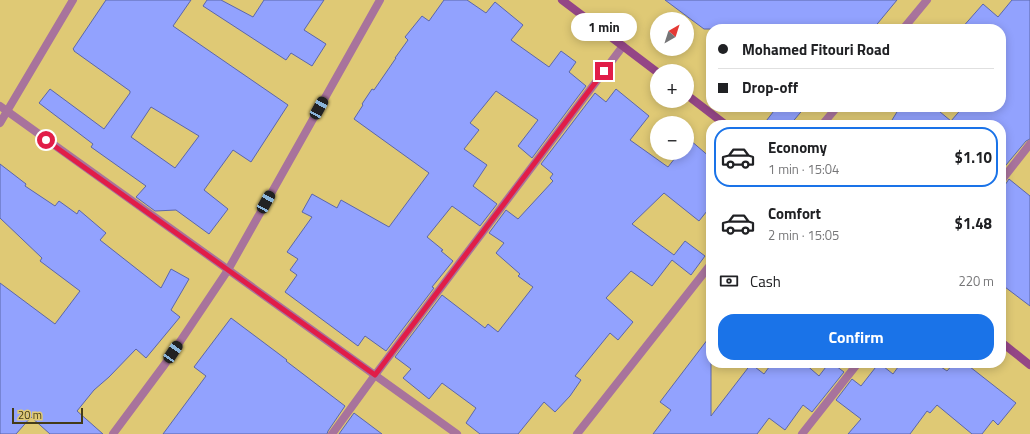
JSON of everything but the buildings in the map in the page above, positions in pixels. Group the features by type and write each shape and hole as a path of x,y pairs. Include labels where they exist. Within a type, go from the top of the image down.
{"street":[{"path":"0,123 8,112 73,0"},
{"path":"113,434 165,364 228,270 380,0"},
{"path":"562,0 650,67"},
{"path":"907,24 927,0"},
{"path":"332,434 623,46"},
{"path":"694,100 706,110"},
{"path":"0,106 457,434"},
{"path":"709,112 720,120"},
{"path":"826,120 834,112"},
{"path":"1006,175 1030,144"},
{"path":"577,434 706,270"},
{"path":"1006,346 1030,365"},
{"path":"802,434 854,368"}],"route":[{"path":"46,140 375,375 604,71"}]}
